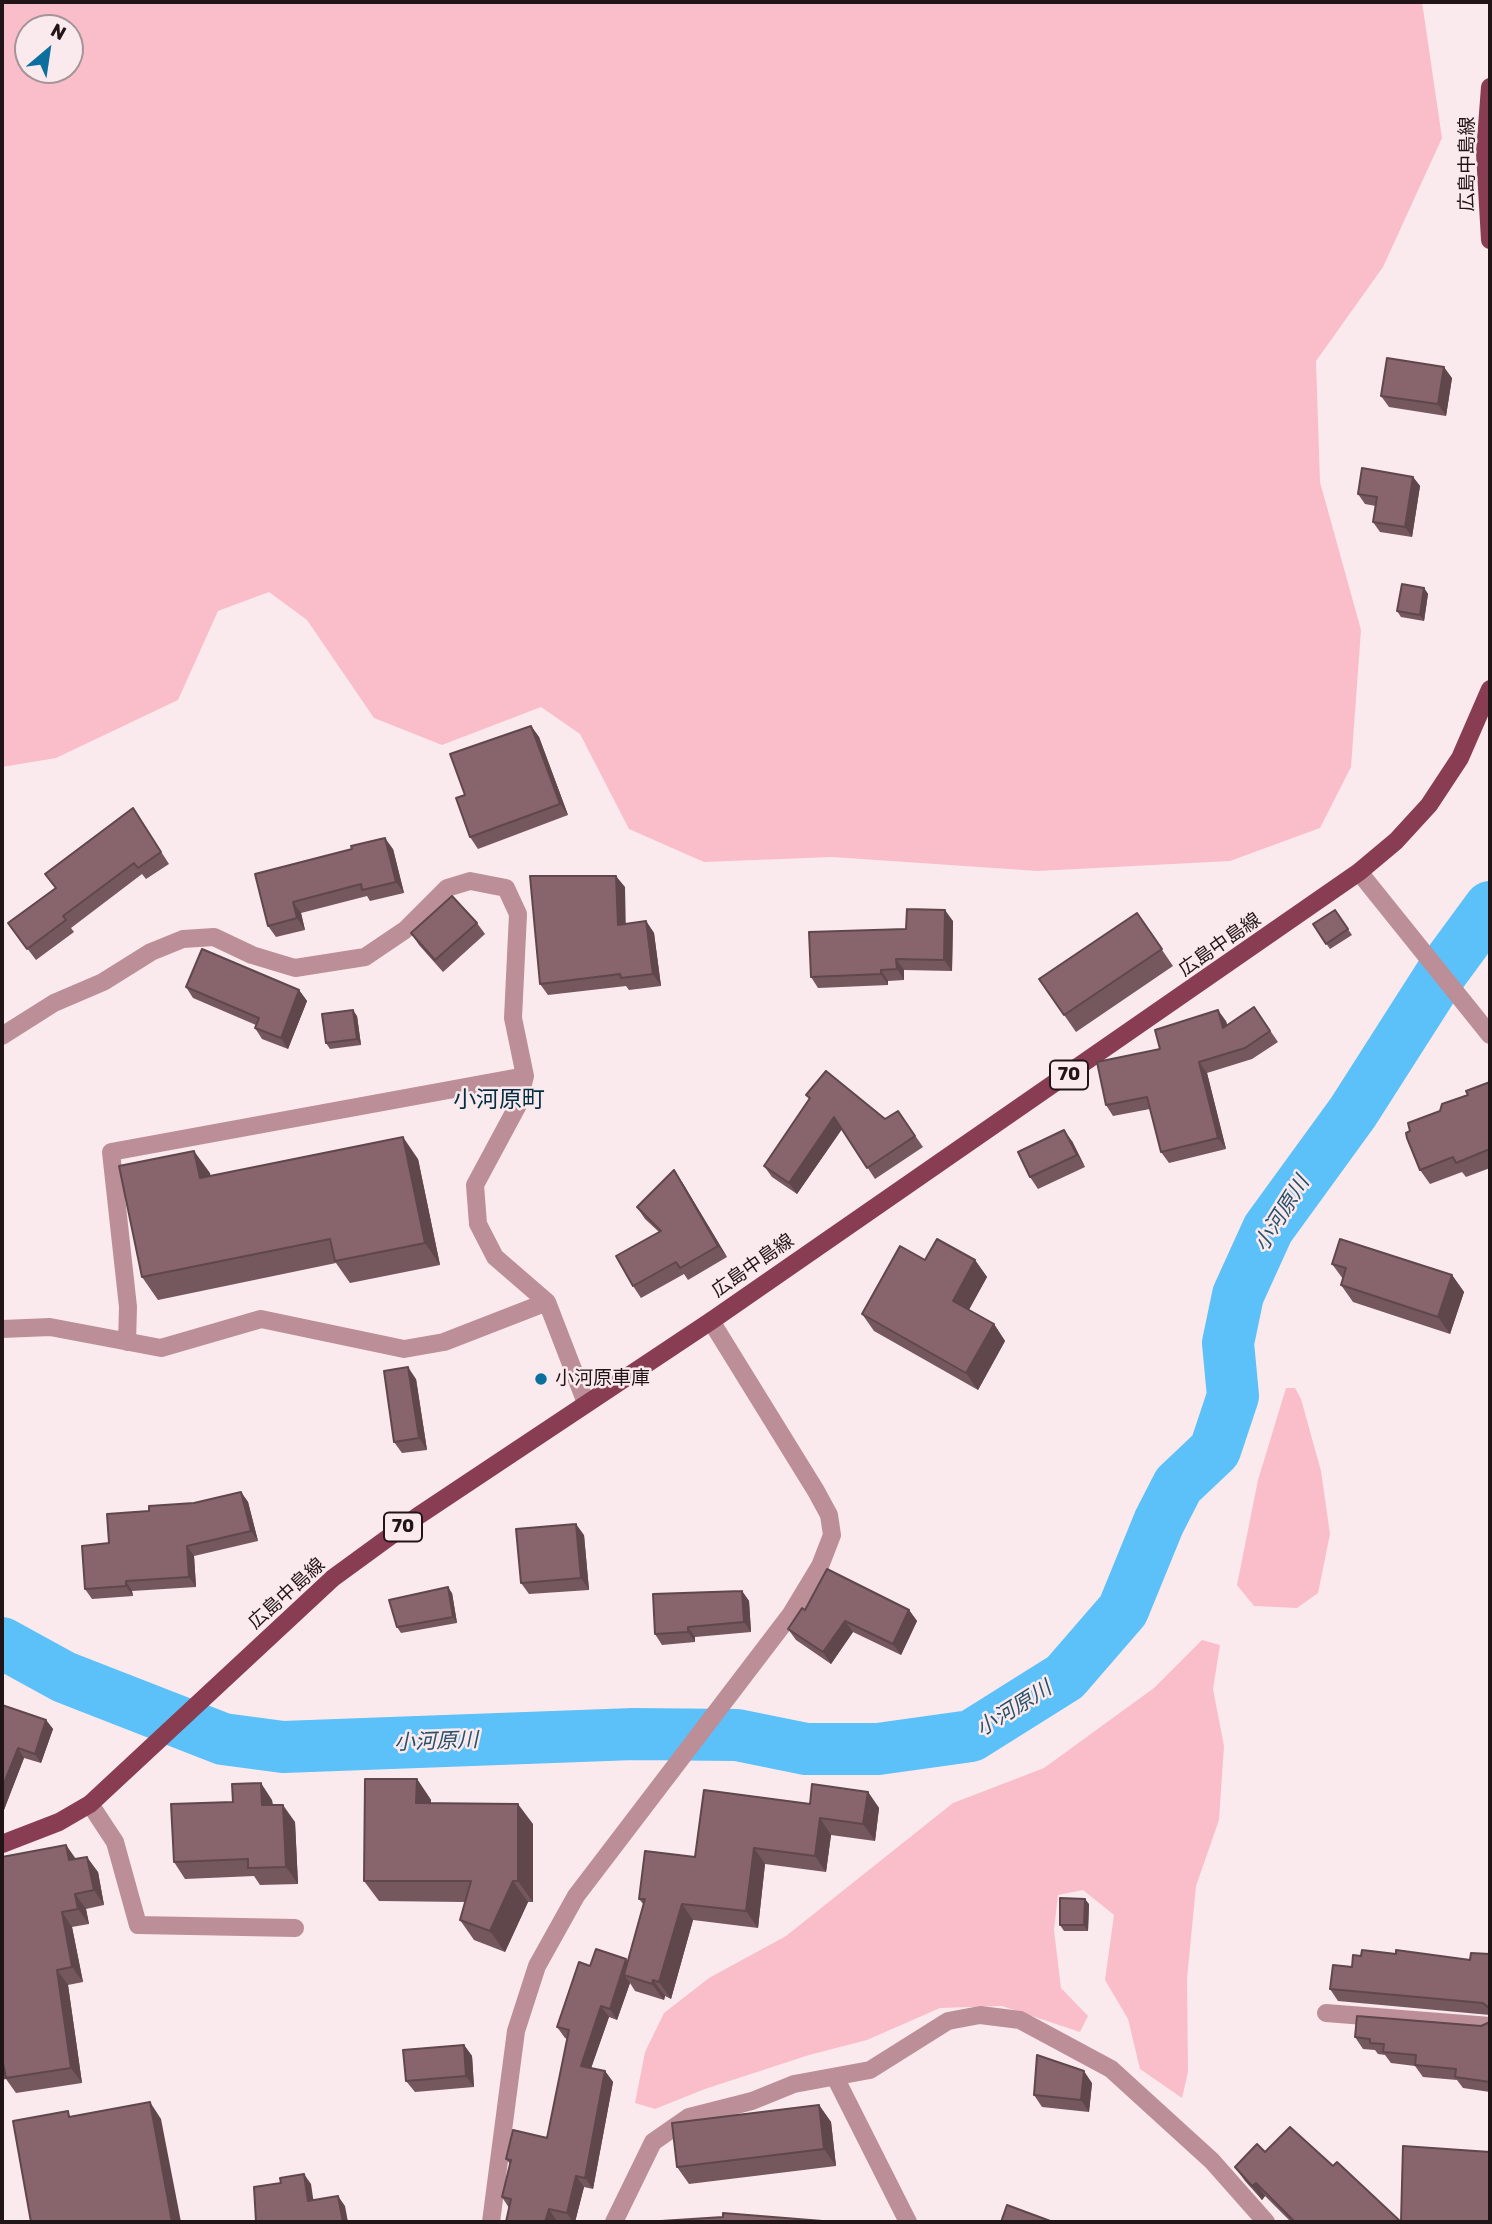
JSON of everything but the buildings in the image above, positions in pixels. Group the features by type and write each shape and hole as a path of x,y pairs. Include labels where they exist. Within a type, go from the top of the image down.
{"main road":[{"name":"広島中島線","path":"1490,87 1485,153 1490,240"},
{"name":"広島中島線","path":"2,1844 60,1822 90,1804 333,1578 418,1516 711,1321 1359,872 1396,841 1429,805 1460,758 1490,689"}],"street":[{"path":"1359,872 1490,1035"},
{"path":"2,1036 54,1003 103,982 151,953 183,939 214,937 251,956 295,968 365,957 405,930 447,888 470,881 506,888 518,914 513,1018 524,1076 518,1105 475,1185 478,1224 495,1256 547,1303 586,1403"},
{"path":"127,1342 128,1307 111,1152 524,1076"},
{"path":"2,1329 50,1327 161,1348 261,1318 404,1349 444,1342 547,1303"},
{"path":"491,2222 516,2031 537,1966 576,1896 791,1614 820,1566 832,1535 829,1515 816,1491 711,1321"},
{"path":"90,1804 115,1842 138,1925 295,1928"},
{"path":"1326,2013 1490,2026"},
{"path":"614,2222 653,2142 689,2117 752,2101 794,2084 870,2070 948,2021 980,2015 1020,2020 1111,2069 1212,2161 1266,2222"},
{"path":"835,2077 908,2222"}],"shaded area":[{"path":"2,2 1422,2 1442,138 1383,267 1316,361 1320,482 1361,630 1351,767 1320,828 1230,861 1038,871 832,857 704,862 629,829 580,734 541,707 442,745 374,718 307,620 269,592 218,611 178,700 56,758 2,767"},
{"path":"1286,1388 1295,1388 1301,1399 1321,1471 1330,1534 1318,1593 1297,1608 1254,1606 1237,1585 1258,1480"},
{"path":"1202,1640 1220,1645 1213,1689 1224,1746 1219,1820 1196,1886 1187,1979 1188,2072 1182,2098 1140,2069 1128,2019 1105,1980 1114,1915 1083,1890 1058,1895 1054,1930 1061,1988 1088,2016 1080,2032 1002,2006 940,2008 867,2040 809,2055 705,2089 655,2109 635,2103 645,2052 664,2013 709,1978 786,1936 953,1803 1044,1768 1154,1688"}],"waterway":[{"name":"小河原川","path":"2,1643 64,1677 223,1739 283,1747 634,1734 737,1735 806,1749 878,1749 971,1736 1065,1677 1123,1610 1159,1522 1178,1485 1215,1450 1233,1396 1228,1343 1238,1295 1268,1229 1353,1112 1443,971 1490,907"}],"place":[{"name":"小河原車庫","path":"541,1379"}],"district":[{"name":"小河原町","path":"499,1100"}]}
